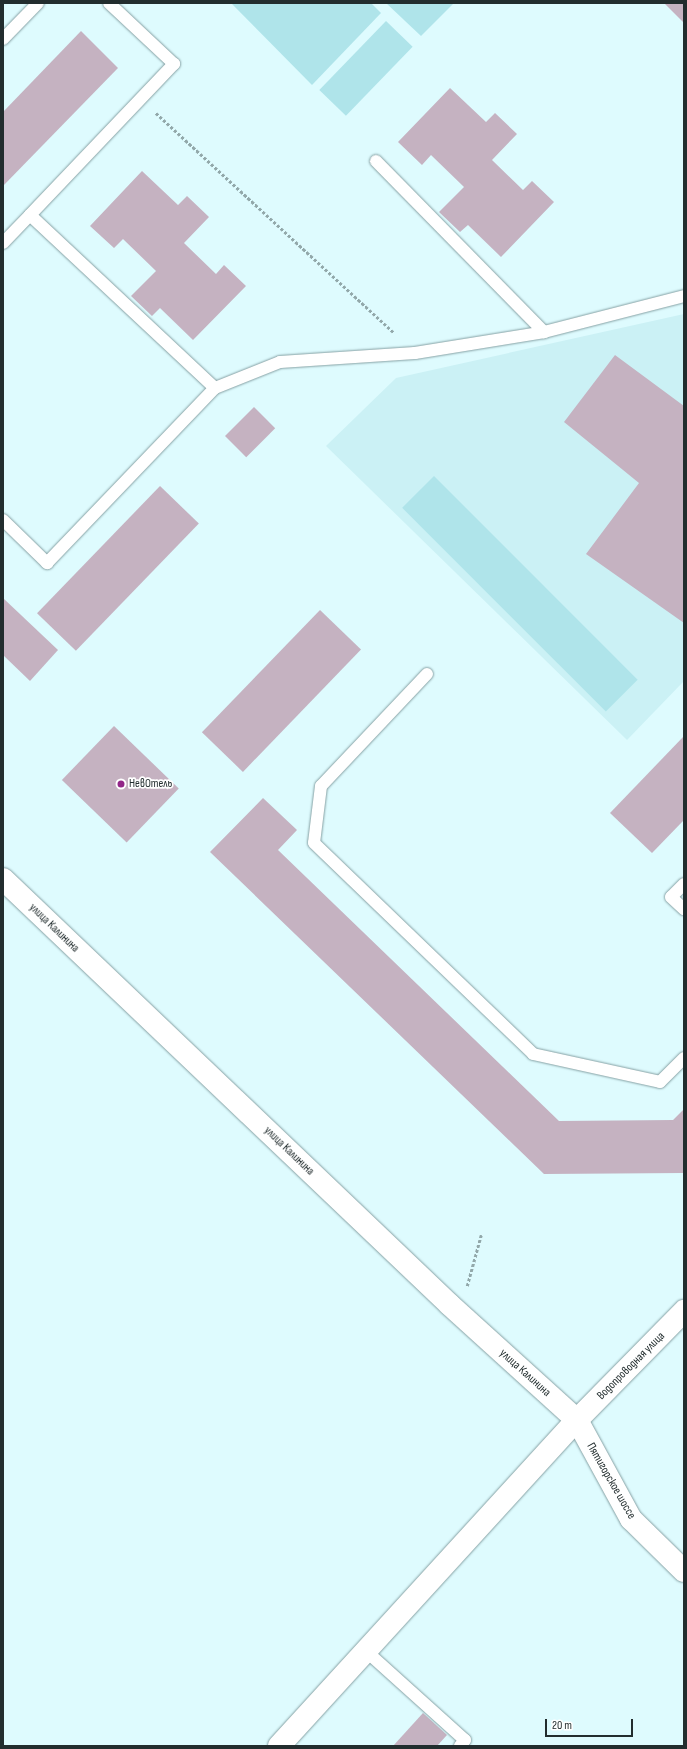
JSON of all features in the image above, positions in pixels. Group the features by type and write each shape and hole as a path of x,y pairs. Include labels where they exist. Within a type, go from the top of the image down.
{"main road":[{"name":"улица Калинина","path":"3,879 450,1305 577,1420"},
{"name":"Водопроводная улица","path":"279,1746 577,1420 684,1311"},
{"name":"Пятигорское шоссе","path":"577,1420 631,1519 684,1571"}],"lane":[{"path":"3,39 38,3"},
{"path":"3,242 174,64 109,3"},
{"path":"376,161 544,332"},
{"path":"30,214 215,388"},
{"path":"3,520 47,563 215,388 280,362 415,353 544,332 684,296"},
{"path":"427,674 321,786 314,843 533,1054 660,1082 684,1058"},
{"path":"684,884 671,897 684,910"},
{"path":"366,1651 465,1740 460,1746"}],"path":[{"path":"141,99 415,353"},
{"path":"450,1305 469,1284 481,1235"}],"shaded area":[{"path":"231,3 371,3 381,13 312,85"},
{"path":"386,3 454,3 421,36"},
{"path":"386,21 413,47 346,116 319,90"},
{"path":"684,314 684,681 627,740 326,446 396,378"},
{"path":"434,476 638,680 606,711 402,508"}],"building":[{"path":"664,3 684,3 684,23"},
{"path":"81,31 118,68 3,186 3,112"},
{"path":"450,88 486,122 495,113 517,134 492,160 523,190 532,181 554,202 501,257 468,225 460,232 439,212 464,187 431,155 422,165 398,142"},
{"path":"142,171 178,205 187,196 209,217 184,243 216,274 224,265 246,286 193,340 160,308 152,316 131,296 156,271 123,239 114,248 90,226"},
{"path":"615,355 684,406 684,623 586,554 639,483 564,422"},
{"path":"254,407 275,428 246,457 225,436"},
{"path":"160,486 199,524 76,651 37,613"},
{"path":"3,598 58,650 30,681 3,655"},
{"path":"320,610 361,650 243,772 202,732"},
{"name":"НевОтель","path":"114,726 179,789 127,842 62,780"},
{"path":"684,736 684,820 652,853 610,813"},
{"path":"263,798 297,830 278,850 559,1121 673,1120 684,1109 684,1173 544,1174 210,852"},
{"path":"423,1713 447,1735 437,1746 393,1746"}],"place":[{"name":"НевОтель","path":"121,784"}]}
